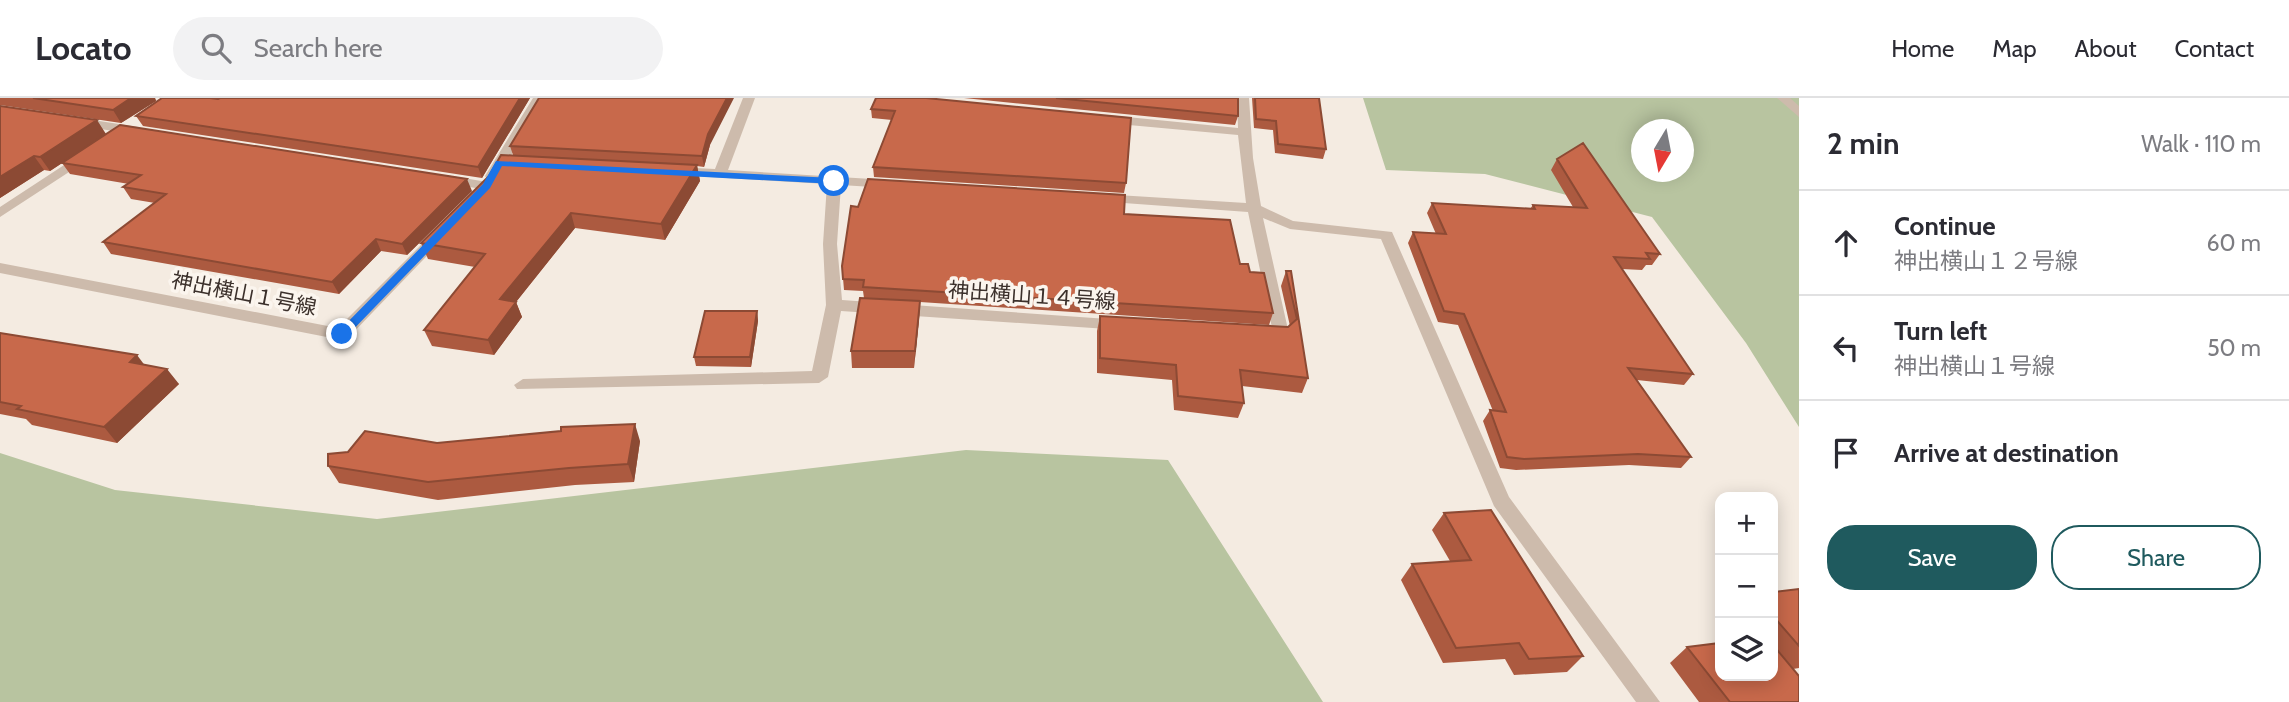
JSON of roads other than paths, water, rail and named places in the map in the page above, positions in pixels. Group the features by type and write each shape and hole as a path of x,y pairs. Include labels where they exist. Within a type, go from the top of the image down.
{"street":[{"path":"433,177 482,191 506,163 539,98"},
{"path":"720,174 749,98"},
{"path":"1243,98 1243,132 1253,208 1281,334 1255,332"},
{"path":"1783,98 1799,113"},
{"path":"1093,117 1243,132"},
{"path":"63,120 132,125 153,133"},
{"path":"0,213 132,125"},
{"path":"664,171 904,186"},
{"path":"523,385 819,377 834,305 830,244 834,181"},
{"path":"1086,197 1253,208 1290,225 1387,235 1500,501 1649,702"},
{"name":"神出横山１号線","path":"0,268 342,334 448,225"},
{"name":"神出横山１４号線","path":"834,305 1135,325"}]}
